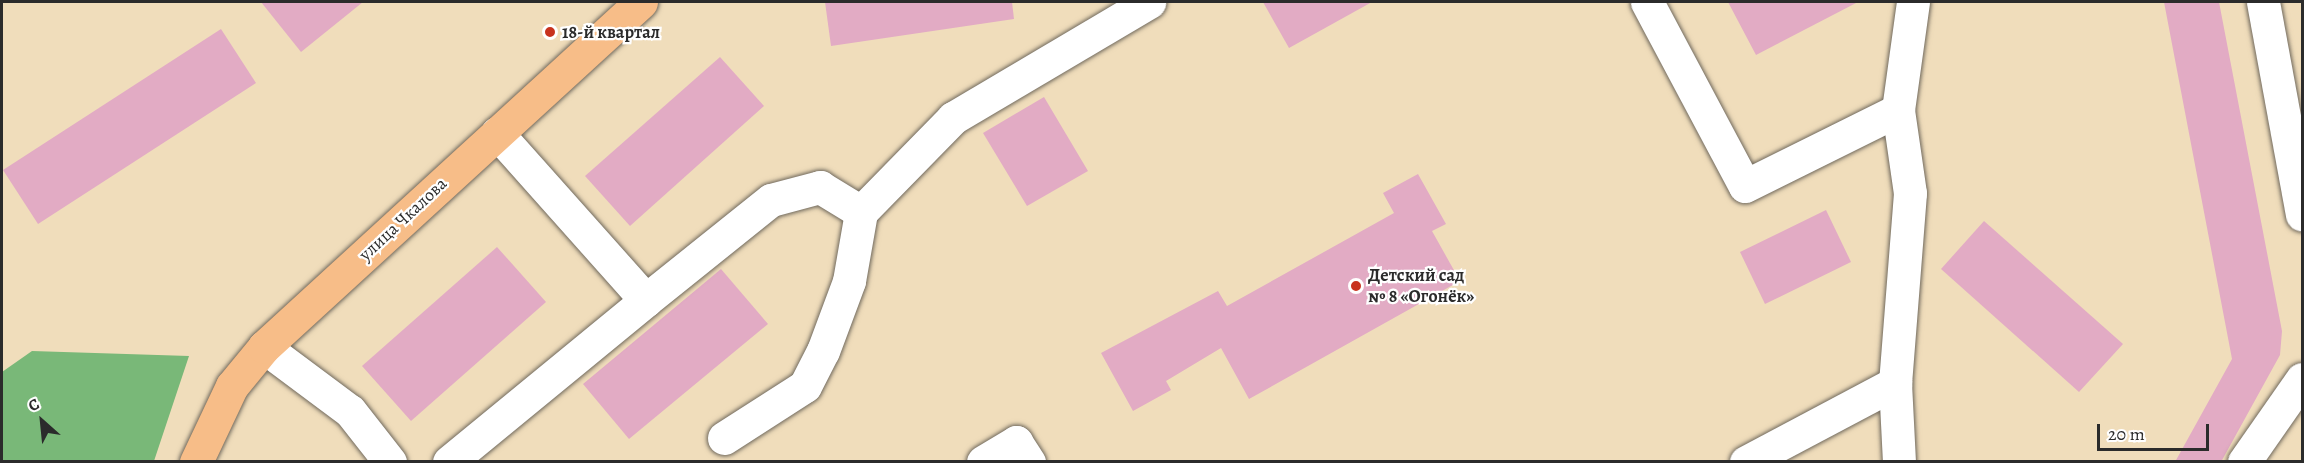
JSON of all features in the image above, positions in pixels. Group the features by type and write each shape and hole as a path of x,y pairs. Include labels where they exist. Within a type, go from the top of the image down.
{"main road":[{"name":"улица Чкалова","path":"196,462 232,386 264,347 641,2"}],"lane":[{"path":"724,438 805,386 823,351 849,282 861,212 953,118 1149,2"},
{"path":"1647,2 1745,186 1898,110"},
{"path":"1899,462 1895,384 1910,193 1898,110 1913,2"},
{"path":"2263,2 2302,214"},
{"path":"497,133 646,300"},
{"path":"449,462 771,200 820,188 861,212"},
{"path":"264,347 350,411 390,462"},
{"path":"2244,462 2302,379"},
{"path":"1746,462 1895,384"},
{"path":"983,462 1016,442 1029,462"}],"green space":[{"path":"32,351 189,356 154,461 2,461 2,372"}],"building":[{"path":"261,2 363,2 301,52"},
{"path":"825,2 1012,2 1014,19 831,46"},
{"path":"1263,2 1372,2 1289,48"},
{"path":"1728,2 1858,2 1756,55"},
{"path":"2164,2 2219,2 2282,331 2280,355 2221,462 2175,462 2232,359"},
{"path":"221,29 256,83 38,224 3,170"},
{"path":"720,57 764,106 630,226 585,176"},
{"path":"1044,97 1088,171 1027,206 983,133"},
{"name":"Детский сад № 8 «Огонёк»","path":"1418,174 1446,224 1432,231 1460,281 1249,399 1221,348 1166,381 1171,390 1133,411 1101,353 1218,291 1227,306 1394,213 1383,193"},
{"path":"1826,210 1851,262 1765,304 1740,252"},
{"path":"1984,221 2123,344 2079,392 1941,269"},
{"path":"497,247 546,302 411,421 362,366"},
{"path":"721,269 768,324 629,439 583,384"}],"place":[{"name":"18-й квартал","path":"550,32"},
{"name":"Детский сад № 8 «Огонёк»","path":"1356,286"}]}
